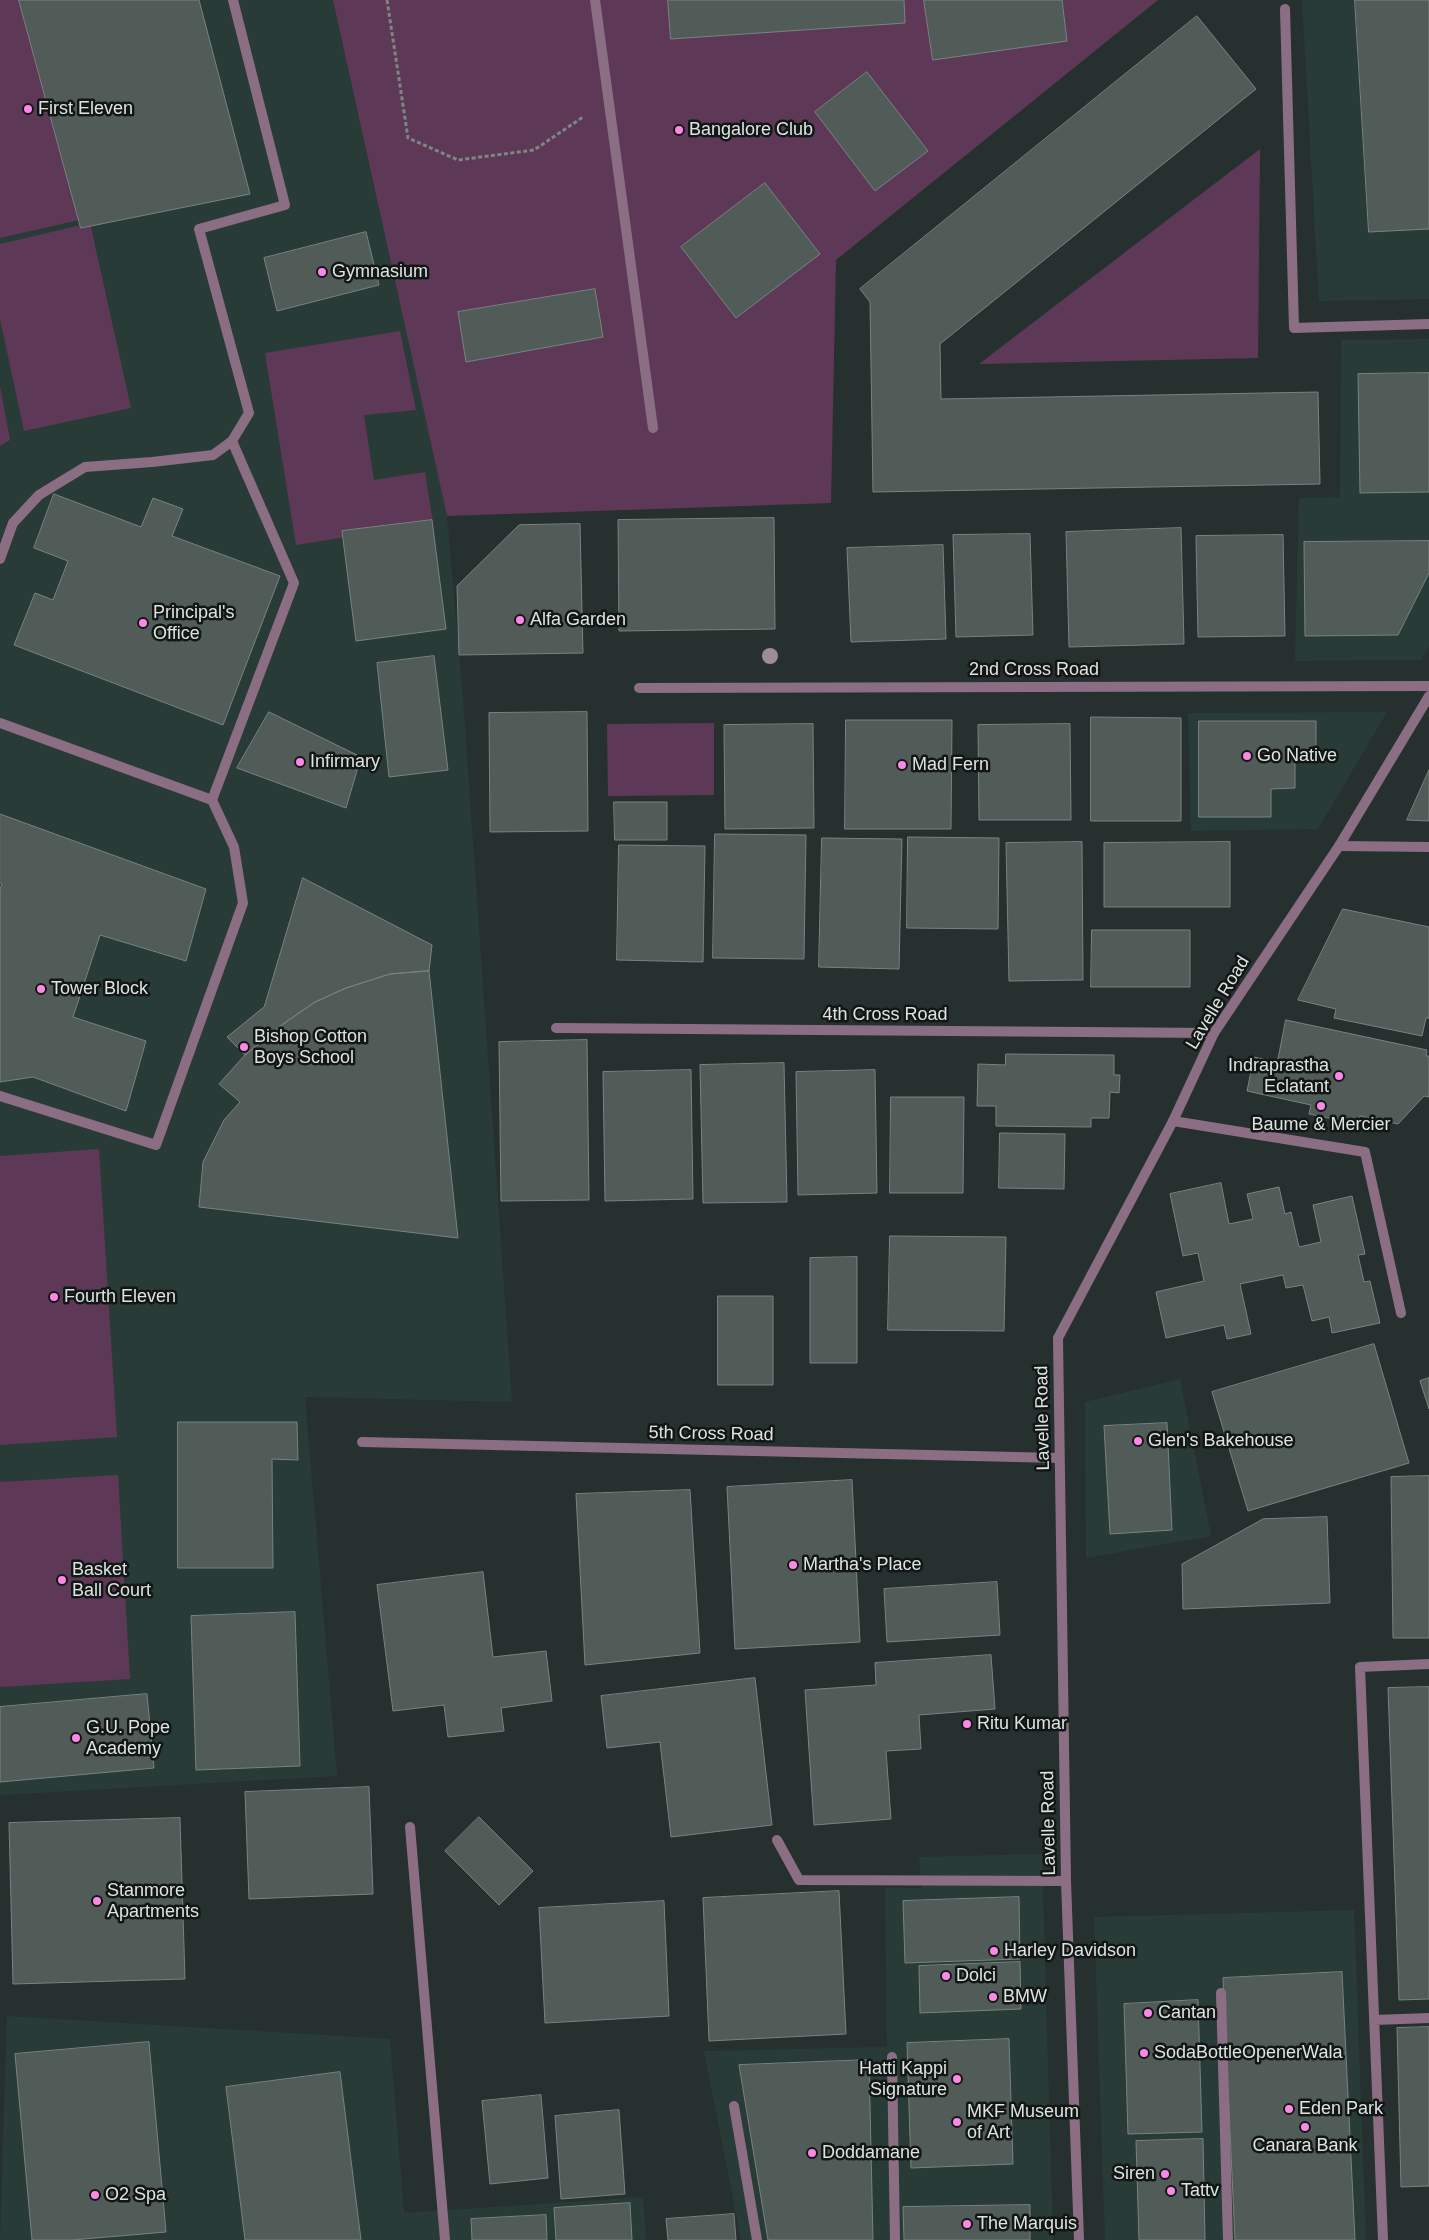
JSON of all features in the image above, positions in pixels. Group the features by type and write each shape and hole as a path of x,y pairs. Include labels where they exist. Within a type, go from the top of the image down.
{"street":[{"path":"0,559 13,523 39,495 85,467 213,455 232,442 248,413 199,229 286,205 233,0"},
{"path":"595,0 653,428"},
{"path":"1285,8 1294,328 1429,324"},
{"path":"212,800 294,583 232,442"},
{"name":"2nd Cross Road","path":"639,688 1429,686"},
{"name":"Lavelle Road","path":"1079,2240 1066,1881 1058,1338 1173,1120 1214,1034 1339,846 1429,696"},
{"path":"0,723 212,800 234,847 243,903 156,1145 0,1096"},
{"path":"1339,846 1429,847"},
{"name":"4th Cross Road","path":"556,1028 1214,1034"},
{"path":"1173,1120 1365,1152 1401,1313"},
{"name":"5th Cross Road","path":"362,1442 1059,1458"},
{"path":"1382,2240 1360,1667 1429,1664"},
{"path":"410,1827 445,2240"},
{"path":"777,1840 799,1880 1066,1881"},
{"path":"1221,1992 1228,2240"},
{"path":"1374,2020 1429,2018"},
{"path":"892,2057 895,2240"},
{"path":"734,2106 757,2240"}],"path":[{"path":"387,0 408,138 458,160 534,150 609,99"}],"shaded area":[{"name":"Bishop Cotton Boys School","path":"0,0 333,0 447,516 463,698 512,1402 305,1397 337,1776 0,1795"},
{"name":"First Eleven","path":"0,0 30,0 83,219 0,238"},
{"name":"Bangalore Club","path":"333,0 1158,0 836,260 831,503 447,516"},
{"path":"1302,0 1429,0 1429,299 1319,301"},
{"path":"1260,149 1258,358 979,364"},
{"path":"90,223 131,408 24,431 0,319 0,244"},
{"path":"400,331 416,410 364,415 374,480 425,472 433,523 296,545 265,353"},
{"path":"1429,339 1429,646 1421,660 1295,661 1299,498 1340,497 1341,340"},
{"path":"0,386 10,440 0,446"},
{"path":"1387,712 1318,829 1191,831 1188,713"},
{"path":"714,723 714,795 608,796 607,724"},
{"name":"Fourth Eleven","path":"99,1149 117,1437 0,1445 0,1156"},
{"path":"1180,1379 1211,1536 1086,1558 1085,1402"},
{"name":"Basket Ball Court","path":"118,1475 130,1679 0,1687 0,1482"},
{"path":"1042,1854 1053,2240 741,2240 704,2051 887,2047 885,1888 922,1888 919,1857"},
{"path":"1354,1910 1366,2240 1105,2240 1094,1917"},
{"path":"7,2016 390,2039 404,2213 643,2197 646,2240 0,2240"}],"building":[{"path":"19,0 199,0 250,194 81,228"},
{"path":"668,0 904,0 905,23 671,39"},
{"path":"924,0 1062,0 1067,41 933,60"},
{"path":"1355,0 1429,0 1429,229 1369,232"},
{"path":"1197,16 1256,89 940,344 941,399 1318,392 1320,484 873,492 870,302 860,289"},
{"path":"867,72 928,151 875,191 815,112"},
{"path":"765,183 820,254 736,318 681,247"},
{"name":"Gymnasium","path":"366,232 379,285 277,311 264,258"},
{"path":"595,289 603,337 466,362 458,312"},
{"path":"1429,373 1429,492 1360,493 1358,374"},
{"name":"Principal's Office","path":"54,494 141,527 153,498 183,509 172,536 280,576 223,725 14,645 35,593 53,600 68,561 34,548"},
{"path":"774,518 775,629 619,631 618,520"},
{"path":"432,520 446,629 356,641 342,531"},
{"name":"Alfa Garden","path":"580,524 583,653 459,655 457,586 519,525"},
{"path":"1181,528 1184,644 1069,647 1066,532"},
{"path":"1030,534 1033,635 956,637 953,535"},
{"path":"1283,535 1285,636 1198,637 1196,536"},
{"path":"1429,541 1429,573 1398,635 1305,636 1304,542"},
{"path":"943,545 946,639 851,642 847,548"},
{"path":"434,656 448,770 389,777 377,663"},
{"name":"Infirmary","path":"269,712 361,757 346,808 237,768"},
{"path":"587,712 588,831 490,832 489,713"},
{"path":"1091,717 1181,718 1181,821 1091,821"},
{"path":"846,720 952,720 951,829 845,829"},
{"path":"1199,721 1316,721 1316,760 1295,759 1295,788 1271,789 1271,817 1199,817"},
{"path":"813,724 814,828 725,829 724,725"},
{"path":"1070,724 1071,820 979,820 978,725"},
{"path":"1429,770 1429,821 1407,820"},
{"path":"614,802 667,802 667,840 615,840"},
{"name":"Tower Block","path":"0,814 206,889 186,961 100,935 73,1017 146,1041 126,1111 33,1077 0,1082 0,889 2,884 0,883"},
{"path":"715,834 806,835 804,959 713,958"},
{"path":"908,837 999,838 998,929 907,928"},
{"path":"822,838 902,839 899,969 819,967"},
{"path":"1082,842 1083,980 1009,981 1006,843"},
{"path":"1230,842 1230,907 1104,907 1104,843"},
{"path":"619,845 705,846 703,962 617,960"},
{"path":"303,878 432,945 429,971 390,974 346,988 315,1002 283,1024 245,1055 227,1037 264,1007"},
{"path":"1343,909 1429,927 1429,1018 1426,1018 1422,1036 1334,1018 1336,1009 1298,1000"},
{"path":"1092,930 1190,930 1190,987 1091,987"},
{"path":"429,971 458,1238 199,1207 203,1162 224,1120 240,1102 219,1084 245,1055 283,1024 315,1002 346,988 390,974"},
{"name":"Indraprastha Eclatant","path":"1286,1020 1427,1050 1426,1056 1429,1056 1429,1097 1424,1096 1398,1124 1360,1116 1358,1124 1309,1114 1311,1105 1247,1091 1254,1057 1277,1062"},
{"path":"587,1040 589,1200 501,1201 499,1042"},
{"path":"1006,1054 1114,1055 1114,1075 1120,1075 1119,1093 1110,1092 1109,1118 1091,1118 1091,1127 996,1126 996,1106 977,1106 978,1064 1005,1065"},
{"path":"784,1063 787,1202 703,1203 700,1065"},
{"path":"691,1070 693,1199 605,1201 603,1072"},
{"path":"875,1070 877,1193 798,1195 796,1072"},
{"path":"891,1097 964,1097 963,1193 890,1193"},
{"path":"1000,1133 1065,1134 1064,1189 999,1188"},
{"path":"1221,1183 1229,1224 1253,1219 1247,1194 1279,1187 1285,1214 1291,1212 1299,1247 1321,1242 1313,1205 1352,1196 1365,1254 1358,1255 1364,1282 1370,1281 1380,1323 1332,1333 1329,1317 1312,1321 1303,1285 1286,1288 1283,1275 1240,1284 1251,1334 1227,1339 1224,1325 1166,1338 1156,1292 1204,1281 1198,1253 1183,1256 1170,1194"},
{"path":"890,1236 1006,1237 1004,1331 888,1330"},
{"path":"857,1257 857,1363 810,1363 810,1258"},
{"path":"718,1296 773,1296 773,1385 718,1385"},
{"path":"1374,1344 1409,1463 1248,1511 1212,1392"},
{"path":"1429,1378 1429,1409 1420,1381"},
{"path":"178,1422 297,1422 298,1460 272,1459 273,1568 178,1568"},
{"path":"1167,1423 1172,1530 1110,1534 1104,1426"},
{"path":"1429,1476 1429,1638 1393,1638 1391,1477"},
{"name":"Martha's Place","path":"852,1480 860,1642 735,1649 727,1487"},
{"path":"690,1490 700,1653 585,1665 576,1494"},
{"path":"1327,1517 1330,1603 1183,1609 1182,1564 1263,1519"},
{"path":"483,1572 493,1657 546,1651 552,1701 501,1708 504,1731 448,1737 444,1705 393,1711 377,1585"},
{"path":"997,1582 1000,1635 887,1642 884,1589"},
{"path":"295,1612 300,1766 196,1770 191,1616"},
{"path":"991,1655 995,1709 919,1715 921,1749 886,1751 891,1819 814,1825 805,1690 876,1685 875,1663"},
{"path":"755,1678 772,1825 671,1837 660,1742 607,1748 601,1696"},
{"path":"1429,1687 1429,1999 1399,2000 1388,1688"},
{"name":"G.U. Pope Academy","path":"147,1694 154,1768 0,1782 0,1707"},
{"path":"369,1787 373,1894 249,1899 245,1792"},
{"path":"479,1817 533,1871 499,1905 445,1851"},
{"name":"Stanmore Apartments","path":"180,1818 185,1979 13,1984 9,1823"},
{"path":"839,1891 846,2034 709,2041 703,1898"},
{"path":"1019,1897 1020,1959 905,1963 903,1901"},
{"path":"664,1901 669,2016 545,2023 539,1908"},
{"path":"1020,1962 1021,2009 920,2013 919,1966"},
{"name":"Eden Park","path":"1342,1972 1355,2240 1235,2240 1223,1978"},
{"path":"1198,2000 1202,2132 1128,2134 1124,2004"},
{"name":"Eden Park","path":"1429,2027 1429,2186 1401,2187 1397,2028"},
{"path":"1009,2039 1013,2164 911,2168 907,2043"},
{"path":"149,2042 166,2232 72,2240 32,2240 15,2054"},
{"name":"Doddamane","path":"869,2060 873,2240 768,2240 739,2065"},
{"path":"340,2072 361,2240 245,2240 226,2087"},
{"path":"541,2095 548,2178 490,2184 482,2101"},
{"path":"619,2110 625,2194 561,2199 555,2116"},
{"name":"Tattv","path":"1203,2139 1205,2240 1139,2240 1136,2141"},
{"path":"630,2203 632,2240 556,2240 554,2208"},
{"name":"The Marquis","path":"1030,2205 1030,2240 904,2240 903,2207"},
{"path":"734,2214 736,2240 668,2240 666,2219"},
{"path":"546,2215 547,2240 472,2240 471,2219"}],"place":[{"name":"First Eleven","path":"28,109"},
{"name":"Bangalore Club","path":"679,130"},
{"name":"Gymnasium","path":"322,272"},
{"name":"Alfa Garden","path":"520,620"},
{"name":"Principal's Office","path":"143,623"},
{"name":"Go Native","path":"1247,756"},
{"name":"Infirmary","path":"300,762"},
{"name":"Mad Fern","path":"902,765"},
{"name":"Tower Block","path":"41,989"},
{"name":"Bishop Cotton Boys School","path":"244,1047"},
{"name":"Indraprastha Eclatant","path":"1339,1076"},
{"name":"Baume & Mercier","path":"1321,1106"},
{"name":"Fourth Eleven","path":"54,1297"},
{"name":"Glen's Bakehouse","path":"1138,1441"},
{"name":"Martha's Place","path":"793,1565"},
{"name":"Basket Ball Court","path":"62,1580"},
{"name":"Ritu Kumar","path":"967,1724"},
{"name":"G.U. Pope Academy","path":"76,1738"},
{"name":"Stanmore Apartments","path":"97,1901"},
{"name":"Harley Davidson","path":"994,1951"},
{"name":"Dolci","path":"946,1976"},
{"name":"BMW","path":"993,1997"},
{"name":"Cantan","path":"1148,2013"},
{"name":"SodaBottleOpenerWala","path":"1144,2053"},
{"name":"Hatti Kappi Signature","path":"957,2079"},
{"name":"Eden Park","path":"1289,2109"},
{"name":"MKF Museum of Art","path":"957,2122"},
{"name":"Canara Bank","path":"1305,2127"},
{"name":"Doddamane","path":"812,2153"},
{"name":"Siren","path":"1165,2174"},
{"name":"Tattv","path":"1171,2191"},
{"name":"O2 Spa","path":"95,2195"},
{"name":"The Marquis","path":"967,2224"}]}
